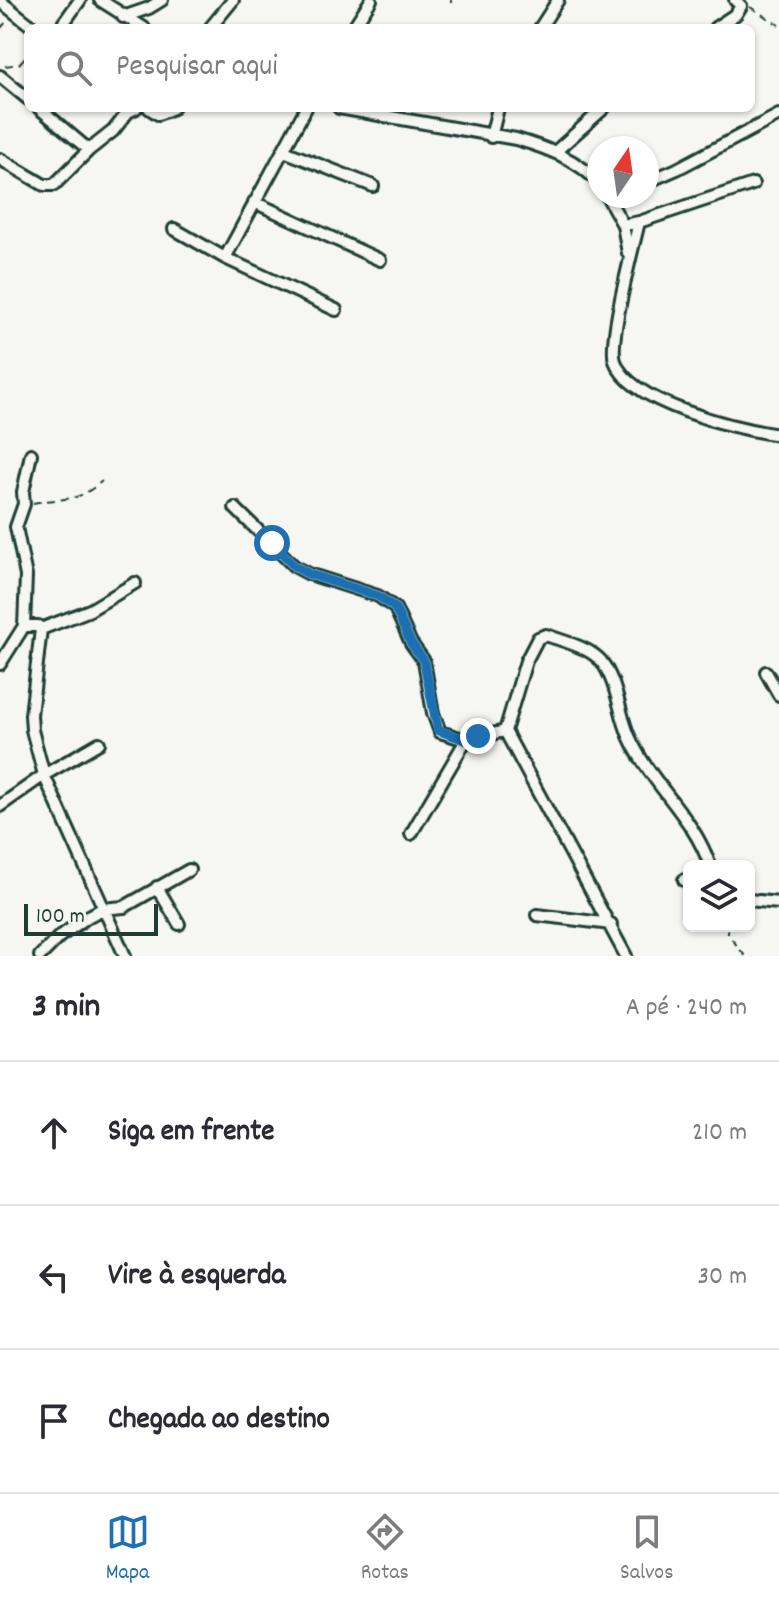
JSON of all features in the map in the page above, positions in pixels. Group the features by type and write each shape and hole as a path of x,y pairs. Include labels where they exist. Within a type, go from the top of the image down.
{"street":[{"path":"63,24 80,0"},
{"path":"100,0 136,24"},
{"path":"123,17 162,0"},
{"path":"213,24 233,0"},
{"path":"356,24 371,0"},
{"path":"0,1 28,24"},
{"path":"542,24 554,1"},
{"path":"720,24 738,11 741,6 737,2"},
{"path":"0,76 24,96"},
{"path":"44,112 89,150"},
{"path":"0,159 49,186 54,185 113,131 127,112"},
{"path":"225,258 304,112"},
{"path":"360,112 516,139 555,152 587,172"},
{"path":"491,137 497,112"},
{"path":"555,152 600,112"},
{"path":"659,177 779,115"},
{"path":"284,151 373,186"},
{"path":"623,225 753,184"},
{"path":"254,202 380,260"},
{"path":"615,208 623,225 629,255"},
{"path":"639,222 629,255 613,351 615,361 628,381 695,415 724,425 779,435"},
{"path":"174,229 225,258 336,310"},
{"path":"0,664 24,626 26,576 16,527 24,504 23,492 31,454"},
{"path":"235,508 294,566 309,574 388,600 424,661 438,730 466,740 505,731"},
{"path":"24,626 41,629 90,610 135,583"},
{"path":"41,629 32,730 44,775 125,956"},
{"path":"626,956 505,731 526,661 538,638 546,635 558,639 600,660 615,692 629,736 641,758 699,837 708,860"},
{"path":"766,672 779,695"},
{"path":"411,834 466,740"},
{"path":"0,806 44,775 99,743"},
{"path":"40,956 59,937 102,909 124,907 189,870"},
{"path":"157,887 179,924"},
{"path":"755,901 779,903"},
{"path":"537,915 611,924"}],"path":[{"path":"737,2 766,15 779,25"},
{"path":"0,29 14,14"},
{"path":"0,68 19,64 24,58"},
{"path":"24,504 75,499 86,495 102,481"},
{"path":"728,932 745,956"}],"route":[{"path":"272,543 294,566 309,574 388,600 424,661 438,730 466,740 478,736"}]}
